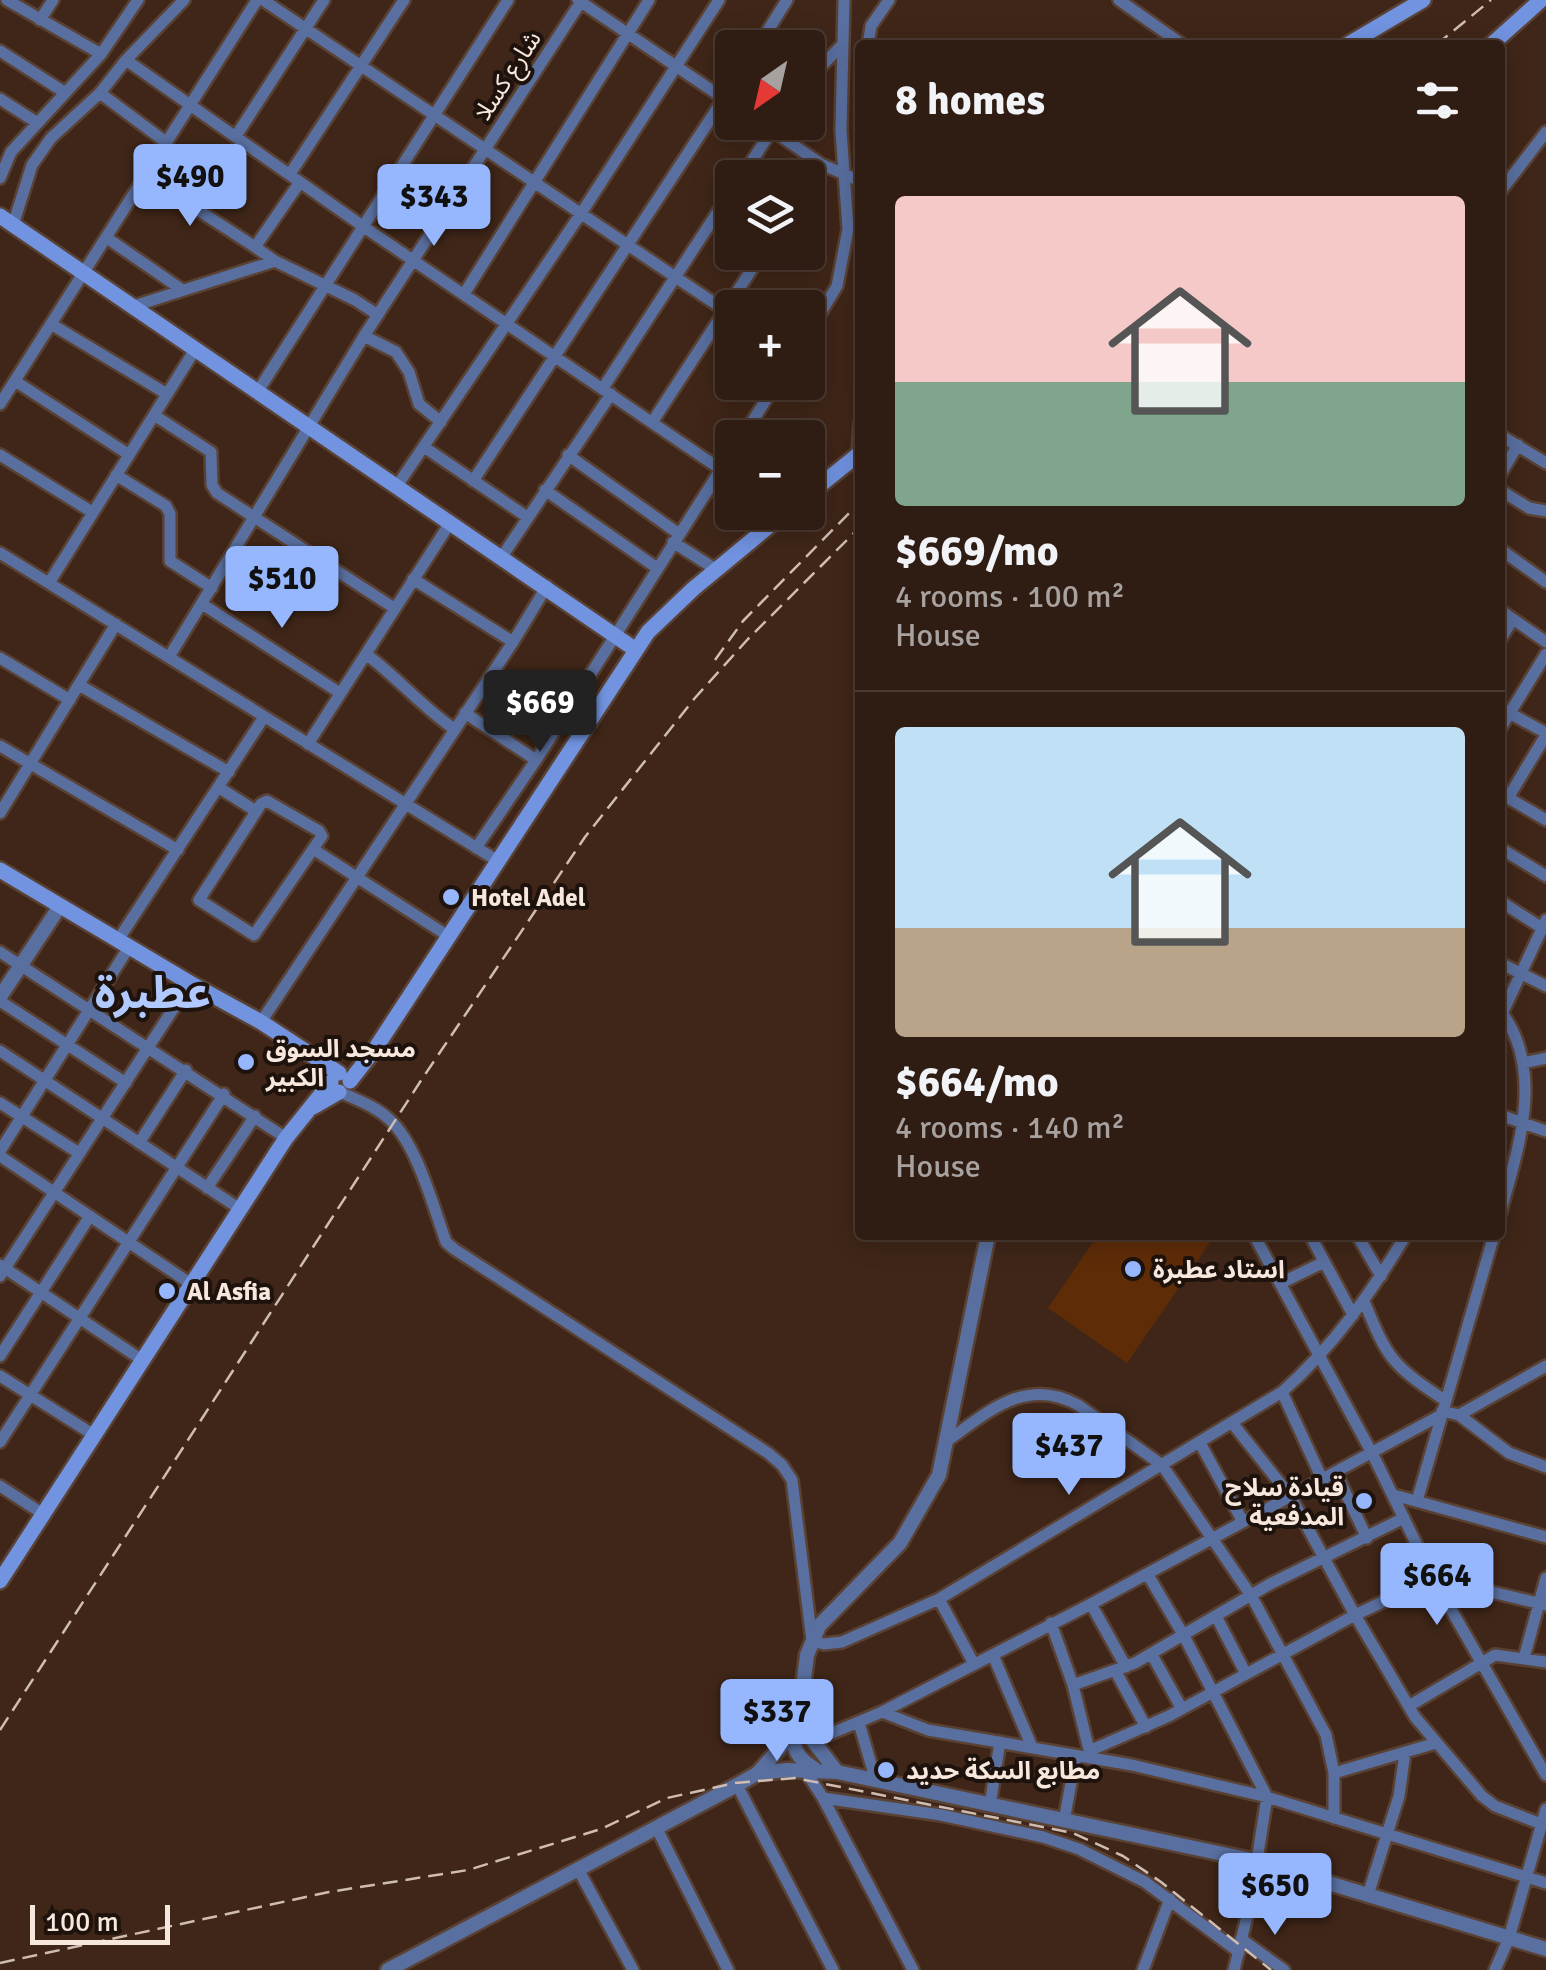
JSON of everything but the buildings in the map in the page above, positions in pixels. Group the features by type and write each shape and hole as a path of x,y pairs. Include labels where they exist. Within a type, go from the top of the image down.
{"main road":[{"path":"1355,40 1423,0"},
{"path":"1497,40 1541,0"},
{"path":"5,220 636,650"},
{"path":"825,481 855,456"},
{"path":"0,1581 286,1138 310,1109 364,1063 636,650 661,617 761,530"},
{"path":"0,870 261,1022 310,1055 340,1082"}],"street":[{"path":"7,0 101,54"},
{"path":"40,20 53,0"},
{"path":"0,178 6,149 101,54 138,0"},
{"path":"5,220 32,165 51,138 100,93 184,0"},
{"path":"0,404 260,0 715,302"},
{"path":"236,136 324,0"},
{"path":"290,174 404,0"},
{"path":"258,391 508,0"},
{"path":"580,0 715,91"},
{"name":"شارع كسلا","path":"169,657 364,336 580,0"},
{"path":"464,294 649,0"},
{"path":"397,486 719,0"},
{"path":"768,30 787,0"},
{"path":"825,303 840,276 848,229 841,130 844,0"},
{"path":"869,40 871,26 888,0"},
{"path":"1118,0 1175,40"},
{"path":"825,62 842,45"},
{"path":"0,51 64,92"},
{"path":"126,60 715,465"},
{"path":"100,93 167,143"},
{"path":"0,99 36,122"},
{"path":"473,481 715,122"},
{"path":"1505,186 1545,135"},
{"path":"790,140 817,160"},
{"path":"825,165 855,178"},
{"path":"147,176 275,261 378,315"},
{"path":"255,248 300,182"},
{"path":"501,558 715,216"},
{"path":"107,238 181,289"},
{"path":"134,306 275,261"},
{"path":"51,324 167,394"},
{"path":"653,421 715,332"},
{"path":"364,336 396,352 410,372 419,404 441,422"},
{"path":"49,583 196,348"},
{"path":"15,381 128,454"},
{"path":"154,415 210,452 214,490 394,608"},
{"path":"1505,437 1546,462"},
{"path":"1505,467 1518,445"},
{"path":"424,448 527,517"},
{"path":"0,455 92,512"},
{"path":"568,455 715,570"},
{"path":"116,475 166,506 170,514 170,562 212,588"},
{"path":"476,848 676,538 715,488"},
{"path":"545,490 657,568"},
{"path":"1505,493 1529,508 1546,511"},
{"path":"308,744 450,523"},
{"path":"1505,552 1546,582"},
{"path":"0,553 498,861"},
{"path":"413,579 513,642"},
{"path":"261,1022 547,586"},
{"path":"202,604 340,693"},
{"path":"1505,614 1546,642"},
{"path":"1505,631 1512,619"},
{"path":"2,804 32,764 116,624"},
{"path":"366,654 402,680 423,707 454,729"},
{"path":"1505,794 1546,734 1505,711 1546,654"},
{"path":"0,658 70,700"},
{"path":"80,685 229,772"},
{"path":"465,713 536,760"},
{"path":"192,1284 0,1154 89,1009 178,850 264,716"},
{"path":"0,746 178,850"},
{"path":"218,787 256,811"},
{"path":"1505,796 1546,820"},
{"path":"267,801 320,831 322,836 314,849 256,934 202,904 200,898 256,811 267,801"},
{"path":"314,849 448,936"},
{"path":"1505,851 1546,876"},
{"path":"1505,904 1544,924 1505,1005"},
{"path":"60,906 0,999 126,1083"},
{"path":"0,952 224,1094 286,1138"},
{"path":"1505,966 1546,986"},
{"path":"142,1360 2,1270 190,983"},
{"path":"1505,1022 1523,1063 1524,1125 1505,1195"},
{"path":"0,1051 240,1210"},
{"path":"1523,1063 1546,1058"},
{"path":"138,1143 186,1070"},
{"path":"340,1082 397,1128 422,1176 446,1242 454,1249 782,1465 792,1480 812,1641"},
{"path":"0,1442 224,1094"},
{"path":"0,1103 79,1153"},
{"path":"208,1188 255,1116"},
{"path":"1505,1117 1546,1131"},
{"path":"0,1356 90,1216"},
{"path":"388,1970 758,1773 783,1744 801,1703 812,1641 836,1606 900,1543 940,1475 987,1240"},
{"path":"1257,1240 1374,1454 1432,1578 1546,1775"},
{"path":"1316,1240 1353,1314"},
{"path":"1360,1240 1381,1276"},
{"path":"812,1641 842,1642 938,1599 1282,1392 1319,1356 1353,1314 1403,1240"},
{"path":"1417,1502 1493,1240"},
{"path":"1280,1283 1324,1262"},
{"path":"1364,1300 1385,1352 1443,1409 1459,1415 1510,1453 1546,1467"},
{"path":"1459,1415 1546,1366"},
{"path":"0,1376 94,1435"},
{"path":"1282,1392 1323,1480"},
{"path":"947,1441 1012,1397 1044,1394 1078,1405 1162,1465 1252,1597 1326,1735 1334,1773 1334,1818"},
{"path":"813,1741 882,1712 1148,1574 1374,1454 1443,1409"},
{"path":"1233,1424 1291,1497 1408,1706 1436,1743 1482,1796 1495,1806 1541,1824"},
{"path":"1200,1443 1242,1522"},
{"path":"1336,1474 1368,1538"},
{"path":"0,1486 43,1514"},
{"path":"1394,1496 1546,1537"},
{"path":"1073,1685 1121,1670 1152,1655 1270,1584 1404,1518"},
{"path":"1148,1574 1267,1797 1234,1970"},
{"path":"882,1712 928,1730 1076,1756 1090,1754 1432,1578 1542,1604"},
{"path":"1524,1658 1542,1604 1546,1578"},
{"path":"938,1599 974,1664"},
{"path":"1091,1604 1146,1727"},
{"path":"1217,1618 1246,1674"},
{"path":"1052,1622 1090,1754"},
{"path":"1408,1706 1498,1654 1546,1662"},
{"path":"992,1655 1032,1746"},
{"path":"1152,1655 1182,1709"},
{"path":"801,1703 813,1741 837,1772"},
{"path":"859,1722 876,1781"},
{"path":"792,1725 794,1750 812,1770 822,1798 913,1970"},
{"path":"990,1805 1000,1742"},
{"path":"1334,1773 1436,1743"},
{"path":"1368,1895 1388,1835 1405,1753"},
{"path":"1090,1754 1267,1797 1546,1883"},
{"path":"1064,1821 1076,1756"},
{"path":"758,1773 837,1772 1256,1861 1546,1949"},
{"path":"737,1785 833,1970"},
{"path":"822,1798 889,1805 1044,1837 1114,1864 1284,1970"},
{"path":"1495,1970 1509,1938 1546,1809"},
{"path":"656,1827 728,1970"},
{"path":"578,1868 633,1970"},
{"path":"1144,1970 1170,1899"}],"shaded area":[{"path":"1095,1240 1212,1240 1127,1363 1048,1308"}],"railway":[{"path":"1442,40 1491,0"},
{"path":"715,660 743,621 855,507"},
{"path":"0,1730 422,1079 585,837 694,699 855,532"},
{"path":"0,1963 329,1892 468,1870 601,1829 667,1798 735,1783 795,1778 1073,1833 1123,1856 1161,1882 1271,1970"}],"place":[{"name":"Hotel Adel","path":"451,897"},
{"name":"مسجد السوق الكبير","path":"246,1062"},
{"name":"استاد عطبرة","path":"1133,1269"},
{"name":"Al Asfia","path":"167,1291"},
{"name":"قيادة سلاح المدفعية","path":"1364,1501"},
{"name":"مطابع السكة حديد","path":"886,1770"}],"district":[{"name":"عطبرة","path":"153,992"}]}
